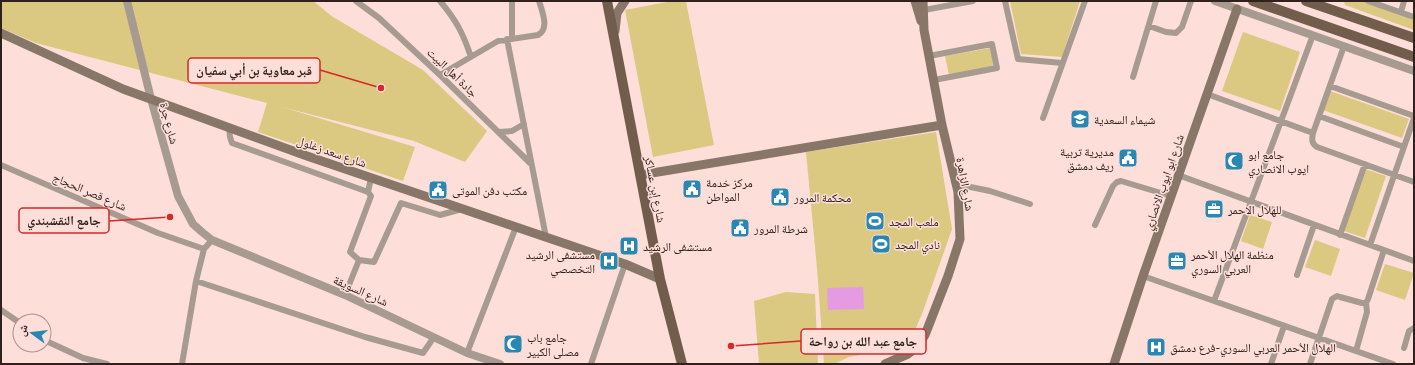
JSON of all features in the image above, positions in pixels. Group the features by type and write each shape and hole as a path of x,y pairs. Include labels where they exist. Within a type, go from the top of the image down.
{"main road":[{"path":"603,1 609,30 614,40"},
{"path":"608,1 614,40"},
{"path":"614,40 617,13 625,1"},
{"name":"شارع الزاهرة","path":"885,364 908,354 917,347 925,335 948,276 960,239 958,192 942,125 924,30 915,1"},
{"path":"1253,1 1414,57"},
{"path":"1306,1 1329,5 1414,38"},
{"name":"شارع الزاهرة","path":"923,6 924,30"},
{"name":"شارع ابو ايوب الانصاري","path":"1114,364 1143,276 1237,9"},
{"name":"شارع سعد زغلول","path":"1,33 123,89 371,178 625,264 660,279"},
{"name":"شارع إبن عساكر","path":"614,40 660,279 682,364"},
{"path":"640,175 942,125"}],"street":[{"name":"شارع جرة","path":"127,1 151,99 178,196 194,224 212,240"},
{"name":"جادة أهل البيت","path":"356,1 379,18 530,163"},
{"path":"440,1 456,20 465,39 471,57"},
{"path":"512,1 509,39 530,163 546,237"},
{"path":"440,75 491,45 509,39 538,35 544,30 539,1"},
{"path":"923,6 973,1"},
{"path":"1005,1 1018,59 1062,63"},
{"path":"1042,118 1085,1"},
{"path":"1133,77 1156,1"},
{"path":"1149,26 1166,32 1176,33 1182,27 1191,1"},
{"path":"1215,1 1414,71"},
{"path":"1369,1 1414,17"},
{"path":"1401,12 1404,1"},
{"path":"1214,301 1313,35"},
{"path":"929,56 992,44 996,68 934,80"},
{"path":"1344,46 1313,133 1312,140 1317,147 1414,182"},
{"path":"1330,86 1414,117 1370,245"},
{"path":"1207,94 1313,133"},
{"path":"1319,116 1404,147"},
{"path":"499,132 512,132 524,124"},
{"path":"229,127 232,143 368,192"},
{"path":"1340,235 1365,164"},
{"name":"شارع قصر الحجاج","path":"1,165 158,233 204,249"},
{"path":"1178,175 1414,261"},
{"path":"371,178 368,192 371,196 350,252 359,260 374,262 401,203 440,215 464,209"},
{"path":"1095,225 1113,186 1117,182 1121,181 1171,196"},
{"path":"956,184 990,191 1030,204"},
{"path":"1297,275 1314,225"},
{"path":"467,353 516,227"},
{"path":"182,364 196,281 204,249 212,240"},
{"name":"شارع السويقة","path":"212,240 345,295 467,353 500,364"},
{"path":"1356,351 1367,312 1366,302 1384,250"},
{"path":"345,295 359,260"},
{"path":"591,364 625,264"},
{"path":"1143,276 1393,364"},
{"path":"196,281 365,338 423,353 434,337"},
{"path":"1310,364 1332,299 1334,297 1340,297 1362,303 1366,302"},
{"path":"1,310 12,318"},
{"path":"1271,364 1284,326"},
{"path":"1404,348 1410,331 1414,328"},
{"path":"52,344 83,358 107,364"}],"shaded area":[{"path":"1,1 313,1 333,17 423,70 487,131 465,162 414,141 282,107 415,147 403,181 258,132 267,103 36,43 1,28"},
{"path":"672,1 686,1 714,145 653,157 625,10"},
{"path":"1010,1 1080,1 1062,57 1021,54"},
{"path":"1344,1 1367,1 1414,17 1414,30 1345,5"},
{"path":"1243,32 1300,52 1280,111 1222,91"},
{"path":"991,48 994,66 949,75 945,56"},
{"path":"1330,91 1409,119 1402,138 1323,110"},
{"name":"نادي المجد","path":"936,132 952,229 922,314 913,334 896,348 849,357 834,364 824,364 806,152"},
{"path":"1365,169 1386,176 1365,238 1344,231"},
{"path":"1250,215 1272,222 1263,249 1241,241"},
{"path":"1315,240 1340,249 1331,276 1305,267"},
{"path":"1385,264 1414,273 1405,300 1376,290"},
{"path":"863,287 864,309 828,310 827,288"},
{"path":"786,292 815,294 818,364 759,364 754,301"}],"place":[{"name":"قبر معاوية بن أبي سفيان","path":"381,88"},
{"name":"شيماء السعدية","path":"1080,119"},
{"name":"مديرية تربية ريف دمشق","path":"1128,158"},
{"name":"جامع ابو ايوب الانصاري","path":"1234,161"},
{"name":"مركز خدمة المواطن","path":"692,189"},
{"name":"مكتب دفن الموتى","path":"438,190"},
{"name":"محكمة المرور","path":"780,197"},
{"name":"للهلال الاحمر","path":"1214,209"},
{"name":"جامع النقشبندي","path":"170,217"},
{"name":"ملعب المجد","path":"875,221"},
{"name":"شرطة المرور","path":"740,228"},
{"name":"نادي المجد","path":"881,244"},
{"name":"مستشفى الرشيد","path":"629,246"},
{"name":"مستشفى الرشيد التخصصي","path":"609,261"},
{"name":"منظمة الهلال الأحمر العربي السوري","path":"1177,261"},
{"name":"جامع باب مصلى الكبير","path":"513,344"},
{"name":"جامع عبد الله بن رواحة","path":"731,346"},
{"name":"الهلال الأحمر العربي السوري-فرع دمشق","path":"1156,347"}]}
